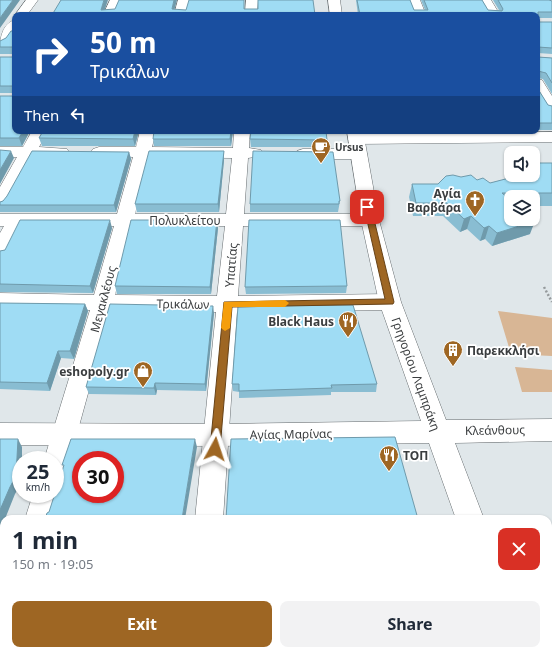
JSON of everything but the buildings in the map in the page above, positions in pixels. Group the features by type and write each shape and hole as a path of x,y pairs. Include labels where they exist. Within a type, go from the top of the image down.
{"street":[{"path":"23,12 32,0"},
{"path":"110,12 116,0"},
{"path":"181,12 184,0"},
{"path":"251,12 252,0"},
{"path":"334,0 336,12"},
{"path":"414,0 419,12"},
{"path":"485,0 492,12"},
{"path":"0,44 12,28"},
{"path":"540,88 547,100"},
{"path":"0,203 38,134"},
{"name":"Μεγακλέους","path":"60,451 147,134"},
{"name":"Υπατίας","path":"209,515 242,134"},
{"path":"0,152 280,153 357,142 467,134 552,137"},
{"name":"Γρηγορίου Λαμπράκη","path":"357,142 370,220 390,302 468,515"},
{"path":"0,252 8,220"},
{"name":"Πολυκλείτου","path":"8,220 370,220"},
{"name":"Τρικάλων","path":"0,301 228,304 390,302"},
{"name":"Κλεάνθους","path":"437,431 552,430"},
{"name":"Αγίας Μαρίνας","path":"0,434 216,435 437,431"},
{"path":"40,515 43,503"}],"path":[{"path":"544,287 552,302"}],"shaded area":[{"path":"498,311 552,318 552,356 511,354"},
{"path":"515,367 552,370 552,392 522,392"}],"slow traffic":[{"path":"225,328 228,304 285,303"}],"place":[{"name":"Ursus","path":"321,164"},
{"name":"Αγία Βαρβάρα","path":"475,217"},
{"name":"Black Haus","path":"348,338"},
{"name":"Παρεκκλήσι","path":"453,367"},
{"name":"eshopoly.gr","path":"143,388"},
{"name":"ΤΟΠ","path":"389,472"}],"route":[{"path":"215,449 228,304 390,302 367,207"}]}
